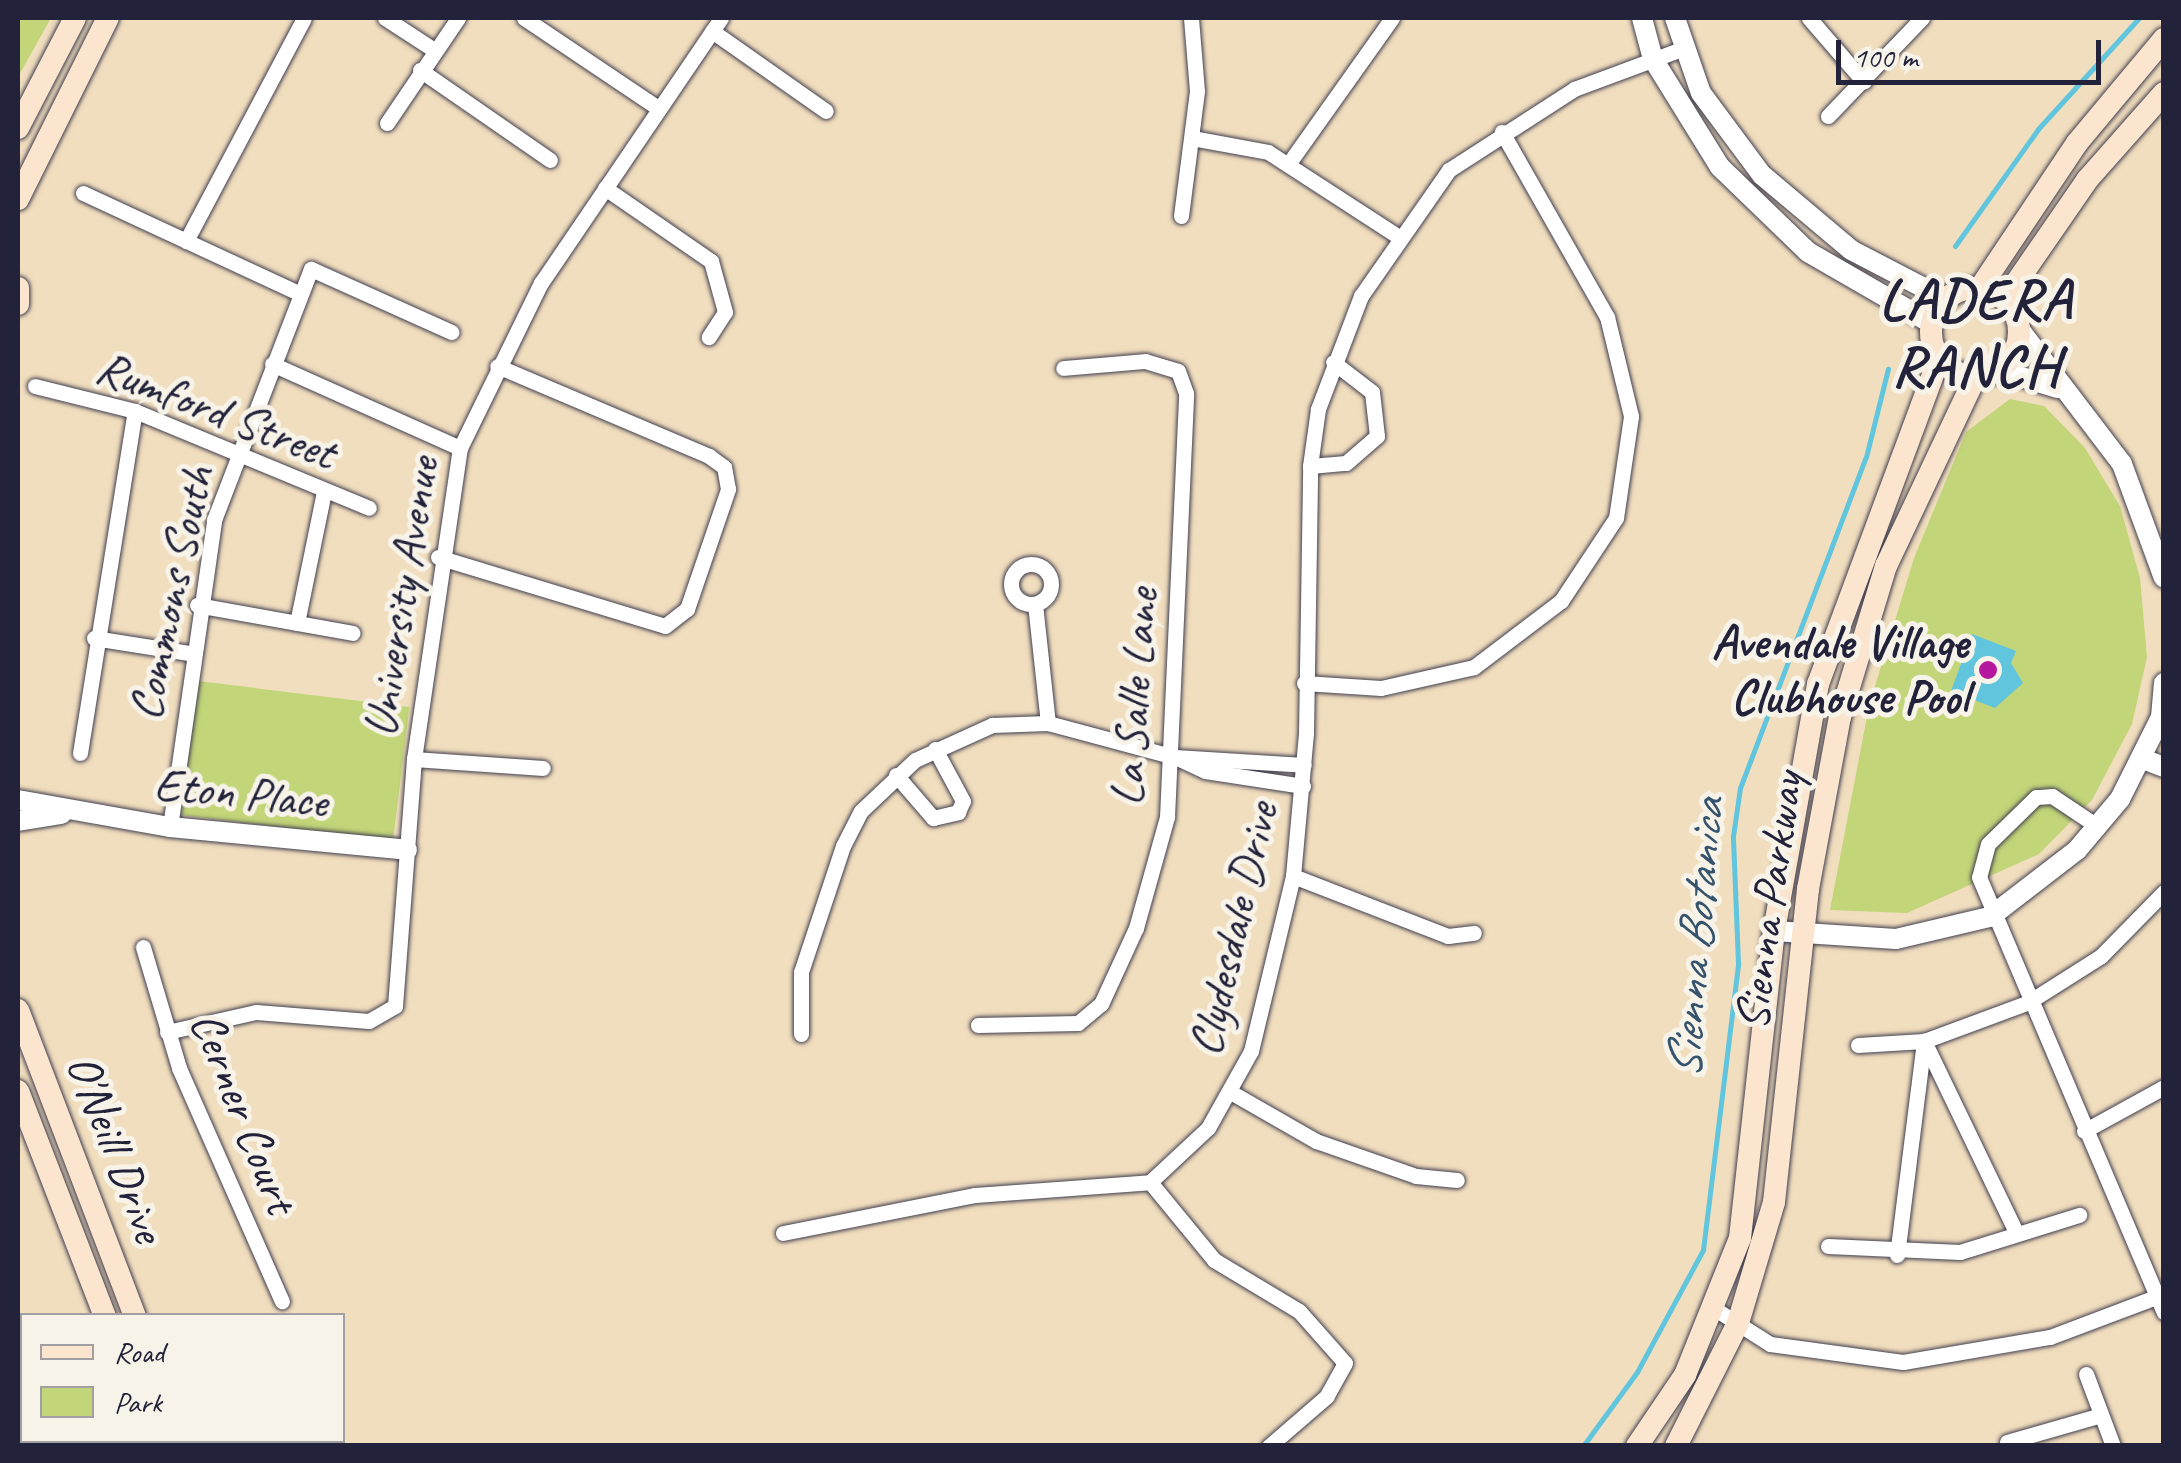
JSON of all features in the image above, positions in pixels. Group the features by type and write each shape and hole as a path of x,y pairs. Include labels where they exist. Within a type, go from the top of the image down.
{"main road":[{"path":"18,128 76,18"},
{"path":"18,199 108,18"},
{"path":"1988,373 1939,358 1931,323 1945,299 1980,288 2078,144 2164,39"},
{"path":"2005,299 2087,180 2164,93"},
{"path":"18,288 18,304"},
{"path":"1980,288 2005,299 2020,330"},
{"name":"Sienna Parkway","path":"1676,1446 1738,1323 1774,1202 1804,936 1840,716 1886,566 1988,373 2020,330"},
{"name":"Sienna Parkway","path":"1637,1446 1715,1308 1753,1166 1774,931 1818,684 1874,512 1939,358"},
{"name":"O'Neill Drive","path":"18,1010 134,1313"},
{"name":"O'Neill Drive","path":"18,1091 104,1313"}],"street":[{"path":"186,241 304,18"},
{"path":"385,18 434,50"},
{"path":"387,123 458,18"},
{"path":"524,18 658,108"},
{"path":"1181,216 1192,138 1191,18"},
{"path":"1289,162 1392,18"},
{"path":"1642,18 1654,58 1720,167 1796,240 1931,323"},
{"path":"1674,18 1701,93 1762,176 1851,250 1945,299"},
{"path":"1809,18 1864,82"},
{"path":"1828,116 1922,18"},
{"path":"716,24 826,111"},
{"name":"University Avenue","path":"168,1032 256,1012 384,1017 400,990 414,759 438,557 460,448 496,366 604,188 716,24"},
{"name":"Clydesdale Drive","path":"1150,1182 1234,1094 1293,876 1304,766 1310,466 1333,362 1396,235 1448,170 1574,89 1684,48"},
{"path":"420,70 550,160"},
{"path":"1304,683 1381,688 1474,666 1561,600 1616,518 1631,416 1608,317 1502,132"},
{"path":"1192,138 1289,162 1396,235"},
{"path":"604,188 712,261 725,312 709,336"},
{"path":"83,193 301,294"},
{"name":"Commons South","path":"170,827 197,606 239,450 311,269 451,332"},
{"path":"2020,330 2142,499 2164,578"},
{"name":"La Salle Lane","path":"978,1024 1078,1023 1101,1004 1136,928 1175,757 1186,393 1178,371 1146,360 1063,368"},
{"path":"1310,466 1346,464 1377,436 1372,392 1333,362"},
{"path":"272,364 460,448"},
{"path":"438,557 666,626 687,609 728,489 724,467 496,366"},
{"path":"1988,373 2059,388"},
{"name":"Rumford Street","path":"35,386 135,411 239,450 369,508"},
{"path":"80,754 94,638 135,411"},
{"path":"297,623 324,490"},
{"path":"1034,604 1048,723"},
{"path":"197,606 352,633"},
{"path":"94,638 189,654"},
{"path":"1774,931 1896,940 1990,916 2097,826 2143,758 2162,717 2164,683"},
{"path":"801,1034 802,972 843,846 896,775 935,749 992,725 1048,723 1175,757 1206,772 1303,786"},
{"path":"896,775 933,818 958,812 964,801 935,749"},
{"path":"1175,757 1304,766"},
{"path":"2143,758 2164,767"},
{"path":"414,759 543,768"},
{"path":"1715,1308 1770,1344 1824,1357 1904,1362 2050,1338 2161,1301 1990,916 1979,866 2022,808 2052,796 2097,826"},
{"name":"Eton Place","path":"18,800 68,812 170,827 407,850"},
{"name":"Eton Place","path":"18,821 68,812"},
{"path":"1293,876 1448,936 1474,933"},
{"path":"1858,1044 1924,1041 2027,1003 2101,956 2164,892"},
{"name":"Cerner Court","path":"144,947 168,1032 282,1301"},
{"path":"1924,1041 2016,1234"},
{"path":"1898,1255 1924,1041"},
{"path":"2084,1131 2164,1087"},
{"path":"1234,1094 1316,1141 1416,1176 1457,1180"},
{"path":"783,1232 975,1195 1150,1182 1214,1260 1300,1312 1345,1363 1327,1396 1269,1446"},
{"path":"1828,1246 1898,1255 1960,1252 2079,1215"},
{"path":"2086,1374 2113,1446"},
{"path":"2008,1442 2052,1439 2101,1416"}],"green space":[{"path":"18,18 51,18 18,77"},
{"path":"2010,399 2044,406 2085,448 2120,506 2140,578 2147,657 2132,724 2092,800 2039,854 1907,913 1830,910 1869,706 1914,558 1966,432"},
{"path":"198,681 409,707 393,841 182,815"}],"water":[{"name":"Avendale Village Clubhouse Pool","path":"1972,634 2016,651 2011,663 2023,683 1995,708 1951,691"}],"waterway":[{"name":"Sienna Botanica","path":"1955,246 2038,129 2139,18"},
{"name":"Sienna Botanica","path":"1583,1446 1637,1372 1703,1250 1738,963 1733,836 1740,788 1866,457 1888,369"}],"place":[{"name":"Avendale Village Clubhouse Pool","path":"1988,670"}],"district":[{"name":"LADERA RANCH","path":"1976,334"}]}
